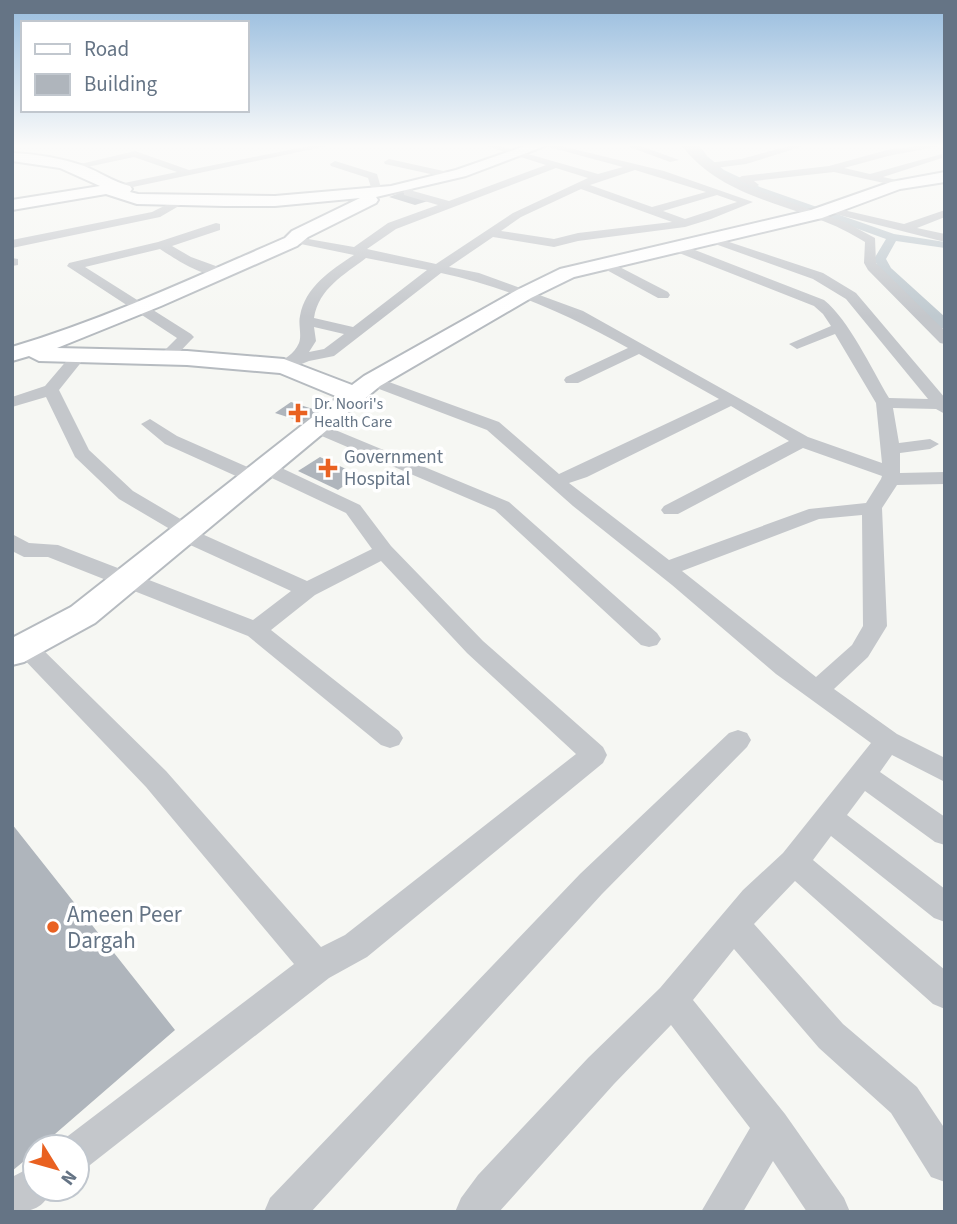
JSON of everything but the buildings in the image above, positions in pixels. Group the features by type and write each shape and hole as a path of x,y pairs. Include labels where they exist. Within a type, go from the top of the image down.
{"main road":[{"path":"14,353 62,339 139,308 295,239 363,203"},
{"path":"19,649 83,615 363,388 524,294 567,273 710,240 846,203"},
{"path":"14,353 289,364 363,388"}],"street":[{"path":"12,244 156,215 176,203"},
{"path":"289,364 329,353 439,268 517,215 542,203"},
{"path":"629,203 685,223"},
{"path":"650,211 676,203"},
{"path":"490,233 554,243 578,237 662,228 744,203"},
{"path":"754,203 905,228 945,238"},
{"path":"789,203 817,213"},
{"path":"795,203 866,237 871,242 870,263 873,267 945,340"},
{"path":"362,251 358,250 392,226 448,204"},
{"path":"905,228 945,213"},
{"path":"166,357 186,337 74,266 162,245 216,227"},
{"path":"295,239 474,276 524,294 578,314 803,441 891,476 945,478"},
{"path":"710,240 818,276 851,296 942,407"},
{"path":"162,245 186,260 219,272"},
{"path":"678,248 819,303 841,327 884,403 891,449 891,476 872,508 875,626 860,651 817,690"},
{"path":"289,364 308,341 306,321 309,304 331,276 361,256 362,251"},
{"path":"608,265 663,295"},
{"path":"306,321 355,332"},
{"path":"797,344 841,327"},
{"path":"572,380 639,348"},
{"path":"12,402 51,390 79,355"},
{"path":"363,388 493,426 556,481 785,668 888,741 945,771"},
{"path":"51,390 81,453 126,495 187,531 195,539 307,590"},
{"path":"556,481 637,447 732,399"},
{"path":"884,403 942,407"},
{"path":"91,1141 317,967 356,946 594,755 475,647 384,551 353,509 171,440 150,424"},
{"path":"316,427 502,506 649,639"},
{"path":"671,510 803,441"},
{"path":"891,449 930,444"},
{"path":"666,569 816,513 872,508"},
{"path":"12,540 24,550 51,550 256,630 390,738"},
{"path":"256,630 307,590 384,551"},
{"path":"19,649 156,779 317,967"},
{"path":"284,1212 591,884 738,740"},
{"path":"475,1212 492,1189 601,1071 672,1000 754,900 794,862 888,741"},
{"path":"863,775 945,833"},
{"path":"829,818 945,908"},
{"path":"794,862 945,992"},
{"path":"734,925 831,1036 904,1100 945,1163"},
{"path":"672,1000 772,1127 830,1212"},
{"path":"721,1212 772,1127"}],"waterway":[{"path":"796,203 892,237"},
{"path":"892,237 945,245"},
{"path":"892,237 880,259 886,270 945,325"}],"place":[{"name":"Dr. Noori's Health Care","path":"298,413"},
{"name":"Government Hospital","path":"328,468"},
{"name":"Ameen Peer Dargah","path":"53,927"}]}
